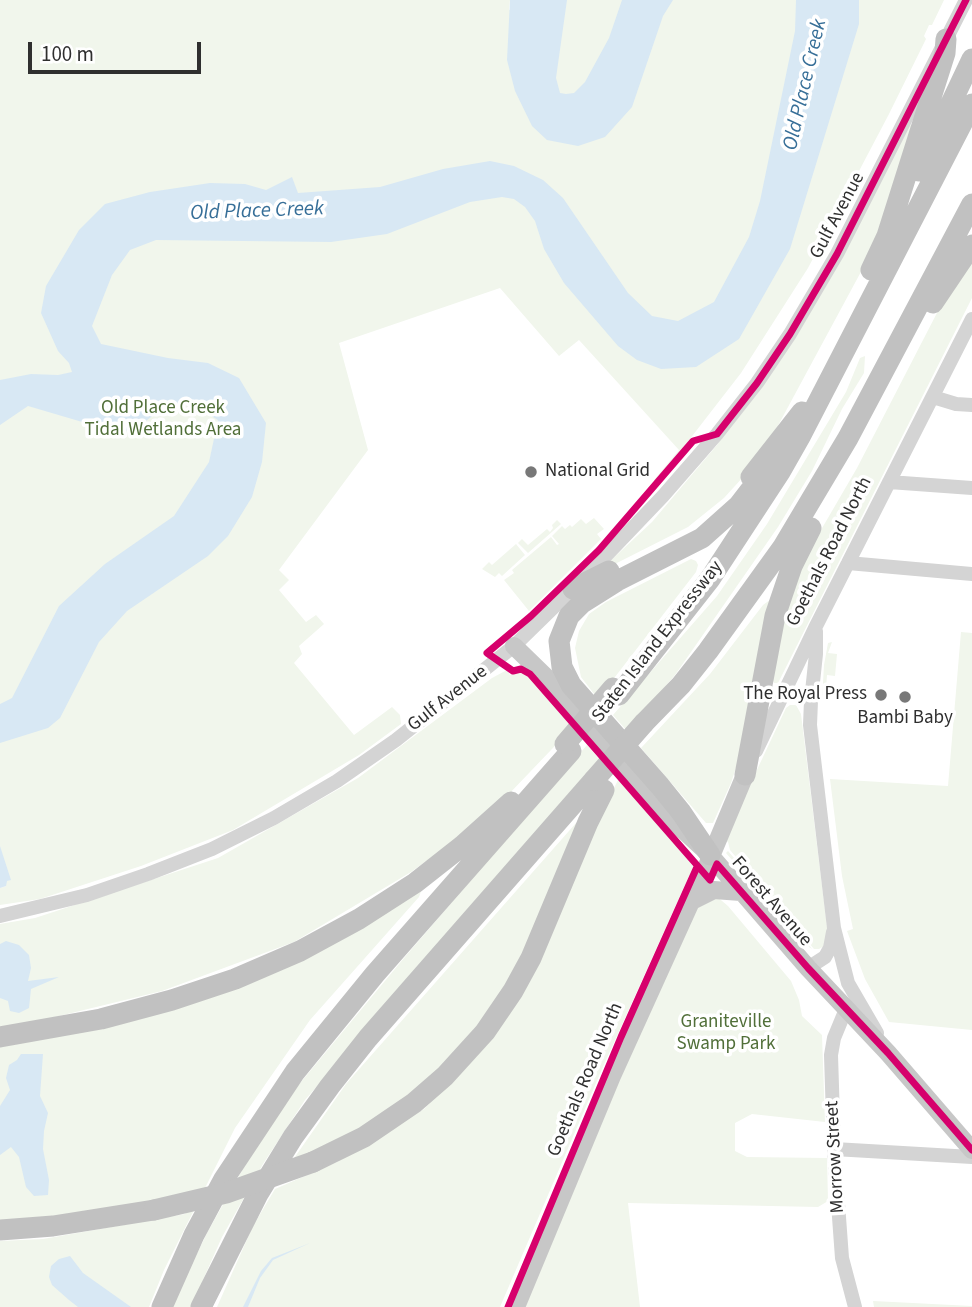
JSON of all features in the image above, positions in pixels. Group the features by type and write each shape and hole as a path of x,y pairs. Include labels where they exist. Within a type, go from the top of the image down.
{"highway":[{"path":"887,236 946,53 946,39"},
{"path":"858,326 864,285 972,59"},
{"name":"Staten Island Expressway","path":"162,1307 182,1261 225,1179 295,1072 375,974 659,643 710,579 758,508 801,435 972,104"},
{"path":"201,1307 258,1194 323,1095 368,1038 624,760 646,727 721,635 772,564 848,438 972,204"},
{"path":"867,400 906,353 939,292 972,245"},
{"path":"573,589 678,537 710,516 747,482 839,363"},
{"path":"710,855 660,786 571,685 559,658 559,641 569,616 582,603 617,581 691,545 728,516 751,492 792,426"},
{"path":"745,775 778,605 798,553 828,499 848,438"},
{"path":"0,1037 78,1024 172,1000 258,970 323,940 397,896 447,859 568,747"},
{"path":"0,1230 53,1226 154,1210 226,1193 313,1162 364,1137 414,1103 445,1076 485,1032 513,991 531,958 599,785"}],"main road":[{"name":"Forest Avenue","path":"514,646 549,680 672,820 710,855 808,968"},
{"name":"Goethals Road North","path":"516,1307 612,1076 745,775"},
{"path":"690,902 714,890 741,891"},
{"path":"808,968 888,1053"},
{"name":"Forest Avenue","path":"888,1053 972,1150"}],"street":[{"name":"Gulf Avenue","path":"0,916 87,895 148,874 212,849 274,818 337,781 396,740 514,646 663,496 704,450 772,361 837,254 966,0"},
{"name":"Goethals Road North","path":"745,775 848,563 972,319"},
{"path":"933,397 956,404 972,405"},
{"path":"889,482 972,488"},
{"path":"848,563 972,574"},
{"name":"Forest Avenue","path":"816,628 810,725 834,928 848,983 888,1053"},
{"name":"Forest Avenue","path":"808,968 825,957 830,948 834,928"},
{"name":"Morrow Street","path":"846,1009 834,1038 831,1055 842,1258 855,1307"},
{"path":"834,1149 972,1157"}],"green space":[{"name":"Old Place Creek Tidal Wetlands Area","path":"0,0 510,0 509,10 557,0 944,0 932,25 929,25 924,36 926,39 889,114 808,268 741,373 655,484 654,480 679,450 579,340 559,356 500,288 339,343 368,450 279,570 289,580 279,590 306,622 316,615 324,624 299,646 302,654 294,663 354,735 392,707 400,715 401,724 359,755 233,830 141,866 40,899 0,905 0,888 6,886 0,883"},
{"path":"909,123 913,128 883,231 754,465 724,498 688,527 609,567 607,564 652,522 717,445 776,362"},
{"path":"972,259 972,298 778,683 774,683 772,653 800,566 857,468 939,309"},
{"path":"865,356 864,373 842,409 812,471 778,527 675,675 627,731 613,715 717,596 767,524 846,392 860,358"},
{"path":"594,518 604,529 597,534 601,539 529,611 504,580 551,537 559,544 552,536 562,526 565,529 570,525 572,527 581,519 586,524"},
{"path":"557,520 561,524 528,553 518,543 522,539 528,545 547,529 550,532"},
{"path":"516,544 525,555 502,576 499,573 495,577 482,569 489,562 492,565"},
{"path":"691,559 698,565 696,572 598,699 581,677 575,648 579,631 589,614 606,602"},
{"path":"774,597 746,737 731,783 713,823 706,823 641,748 710,674 763,605"},
{"path":"961,632 972,633 972,1030 889,1022 865,979 847,931 853,929 842,876 830,779 948,786"},
{"path":"832,642 828,653 837,654 835,676 827,675 825,701 822,701 824,665 828,643"},
{"path":"507,670 510,675 519,671 525,672 573,727 486,818 411,872 294,942 162,991 0,1028 0,924 35,918 218,858 358,778 492,678"},
{"path":"796,705 801,714 828,935 826,945 819,949 814,949 724,840 786,708"},
{"path":"587,745 600,760 305,1100 263,1164 222,1237 191,1307 171,1307 207,1233 249,1158 296,1088"},
{"path":"619,778 693,867 602,1069 500,1307 217,1307 253,1226 275,1189 337,1162 424,1109 487,1043"},
{"path":"576,823 581,825 503,997 418,1094 338,1144 290,1164 346,1084"},
{"path":"728,851 812,949 726,853"},
{"path":"423,886 419,897 310,1020 235,1128 164,1270 149,1307 0,1307 0,1241 43,1239 185,1214 198,1194 99,1212 0,1222 0,1046 129,1019"},
{"name":"Graniteville Swamp Park","path":"715,895 728,906 791,981 802,1016 822,1035 825,1122 752,1114 735,1123 735,1151 747,1157 827,1158 828,1201 818,1207 628,1203 640,1307 522,1307 693,907"},
{"path":"873,1301 972,1306 972,1307 874,1307"}],"water":[{"path":"510,0 567,0 556,78 560,93 566,94 574,93 585,82 609,38 622,0 673,0 663,16 632,107 605,137 578,146 547,140 532,126 515,91 507,60"},
{"name":"Old Place Creek","path":"796,0 859,0 859,24 790,249 739,339 696,367 661,369 637,360 618,346 564,283 544,249 535,221 525,207 514,199 502,197 470,202 387,234 331,242 156,240 130,250 112,275 92,326 101,344 208,363 239,378 266,423 262,462 252,497 228,536 208,556 127,611 99,642 60,718 48,728 0,743 0,704 12,698 59,606 105,564 174,516 209,462 218,420 191,404 159,411 139,426 106,438 106,431 89,424 28,406 0,425 0,380 31,374 58,375 72,372 69,363 58,351 41,313 46,286 79,230 105,204 150,192 210,183 245,184 266,190 292,177 298,193 380,187 443,169 490,161 514,166 543,180 563,198 628,293 652,316 678,321 714,302 749,237 760,201 795,31"},
{"path":"0,846 11,880 0,888"},
{"path":"6,941 19,945 29,955 31,968 28,981 59,977 31,989 29,1008 19,1013 10,1011 8,1001 0,998 0,944"},
{"path":"21,1054 43,1054 40,1096 48,1113 43,1149 49,1180 48,1195 34,1196 26,1187 19,1157 11,1147 0,1155 0,1106 10,1090 6,1078 9,1065"},
{"path":"310,1243 273,1260 260,1278 248,1307 243,1307 261,1271 272,1258"},
{"path":"70,1256 83,1273 131,1307 78,1307 69,1300 52,1285 49,1277 51,1266 59,1259"}],"cycle path":[{"path":"966,0 837,254 790,334 757,383 717,434 693,441 599,550 531,616 487,653 513,671 521,669 530,674 710,880 717,864 972,1150"},
{"path":"508,1307 621,1037 697,867"}],"place":[{"name":"National Grid","path":"531,472"},
{"name":"The Royal Press","path":"881,695"},
{"name":"Bambi Baby","path":"905,697"}]}
